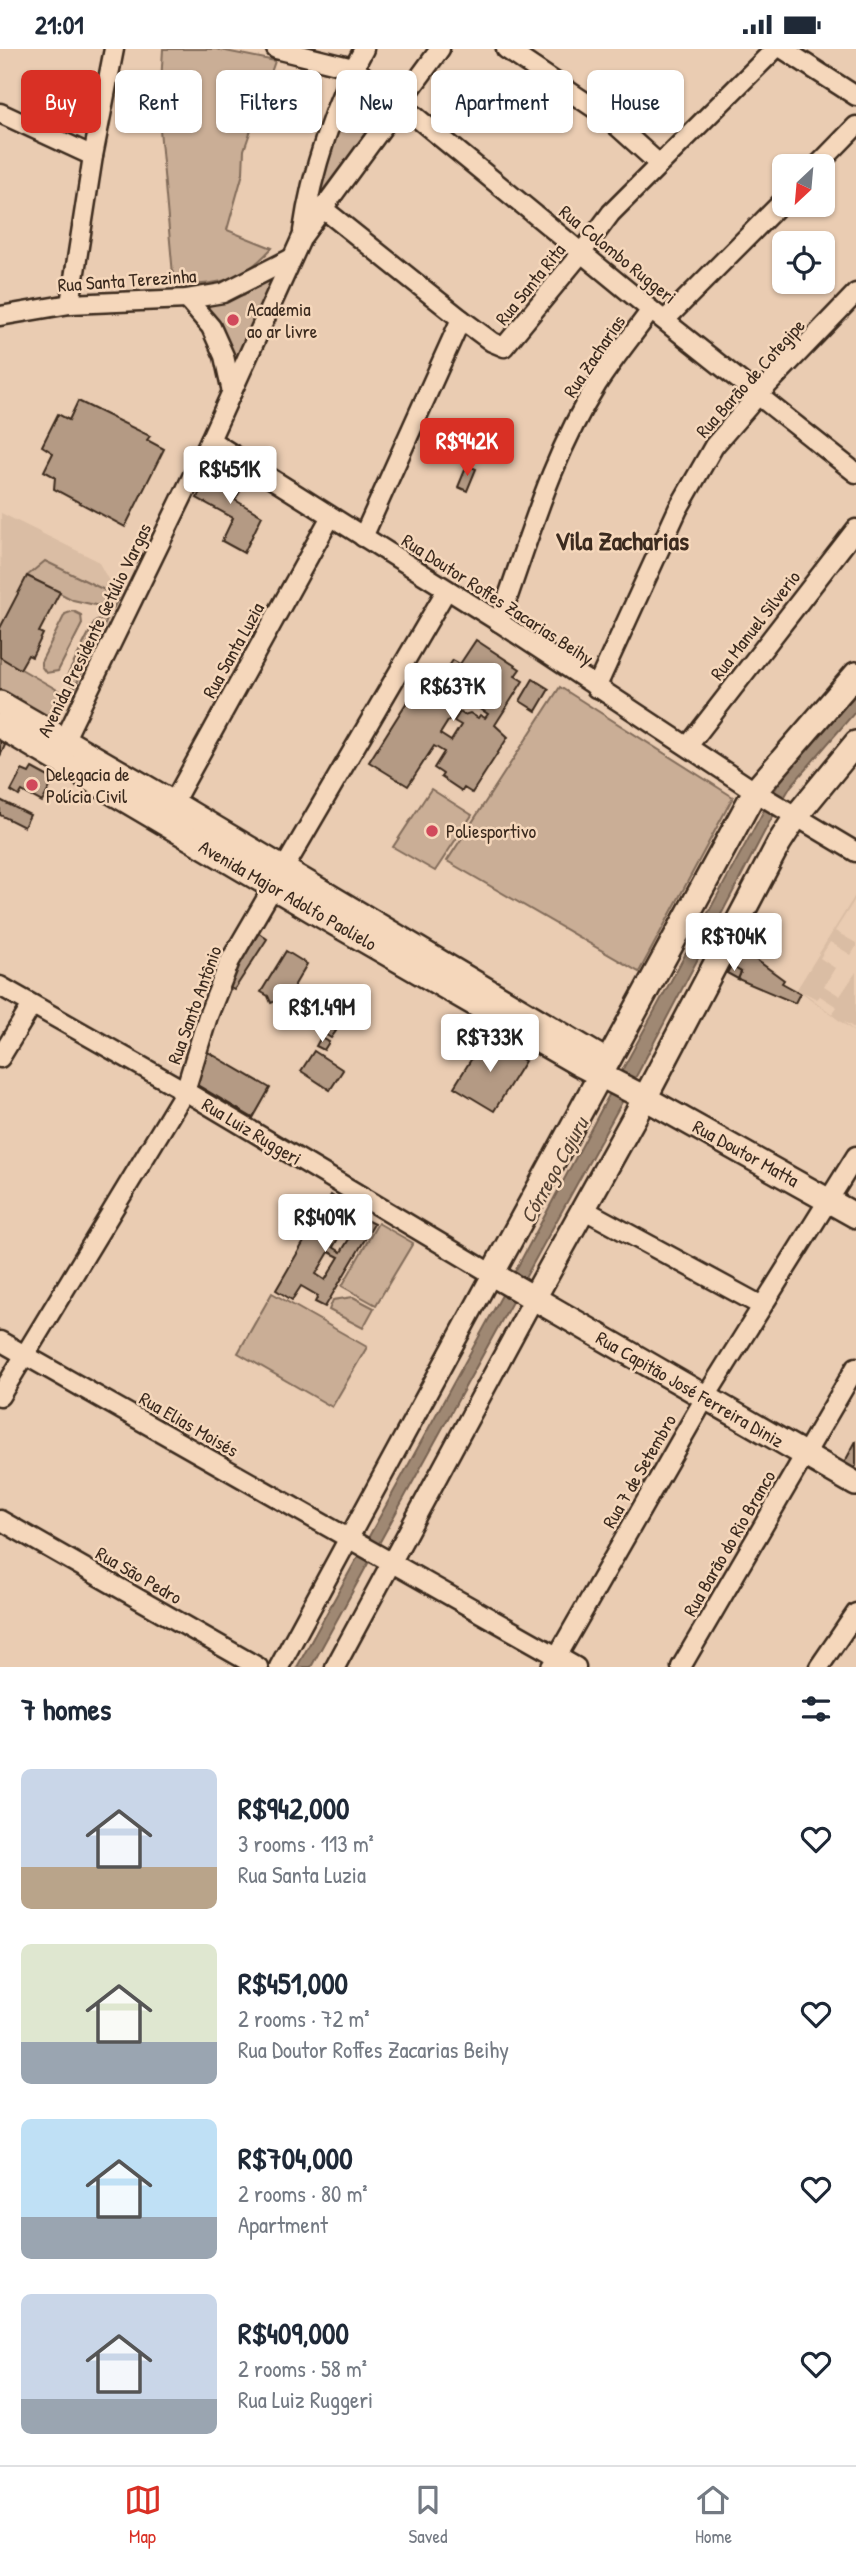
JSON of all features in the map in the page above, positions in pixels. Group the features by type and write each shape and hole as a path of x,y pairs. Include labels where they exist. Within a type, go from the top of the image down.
{"main road":[{"path":"529,1295 583,1209 620,1081 758,793 856,674"},
{"name":"Avenida Major Adolfo Paolielo","path":"0,703 60,749 620,1081"},
{"name":"Avenida Major Adolfo Paolielo","path":"0,726 60,749 173,803 277,878"},
{"path":"497,1277 620,1081 732,929 792,813 856,743"},
{"name":"Rua Doutor Matta","path":"620,1081 856,1216"},
{"name":"Rua Capitão José Ferreira Diniz","path":"497,1277 856,1484"}],"street":[{"path":"70,304 93,156 114,49"},
{"path":"276,49 353,68"},
{"path":"302,237 308,194 316,166 353,68 363,49"},
{"name":"Avenida Presidente Getúlio Vargas","path":"417,79 440,49"},
{"path":"506,49 606,115 659,165"},
{"name":"Rua Santa Rita","path":"321,207 461,319 499,346 508,345 611,213 775,49"},
{"path":"783,49 856,96"},
{"path":"0,113 93,156"},
{"name":"Rua Colombo Ruggeri","path":"417,118 856,473"},
{"path":"829,154 856,127"},
{"name":"Avenida Presidente Getúlio Vargas","path":"60,749 210,440 302,237 376,133"},
{"name":"Rua Zacharias","path":"499,622 555,466 597,383 658,315 772,211"},
{"name":"Rua Santa Terezinha","path":"0,316 70,304 187,299 223,293 292,258"},
{"name":"Rua Barão de Cotegipe","path":"596,688 684,496 714,446 759,394 856,293"},
{"path":"187,299 211,327 224,356 232,393"},
{"path":"363,537 461,319"},
{"name":"Rua Doutor Roffes Zacarias Beihy","path":"210,440 499,622 758,793 856,852"},
{"name":"Rua Santa Luzia","path":"173,803 330,518"},
{"name":"Rua Manuel Silverio","path":"688,746 856,530"},
{"name":"Rua Santo Antônio","path":"0,1396 185,1091 208,1016 230,961 446,591"},
{"name":"Rua Luiz Ruggeri","path":"0,986 185,1091 497,1277"},
{"path":"0,1058 32,1005"},
{"name":"Rua 7 de Setembro","path":"554,1662 705,1398 856,1156"},
{"path":"583,1209 762,1306"},
{"path":"279,1667 354,1542 497,1277"},
{"path":"335,1667 386,1559 529,1295"},
{"name":"Rua Elias Moisés","path":"0,1341 386,1559 554,1662 576,1667"},
{"name":"Rua Barão do Rio Branco","path":"681,1667 856,1367"},
{"name":"Rua São Pedro","path":"0,1520 258,1667"},
{"path":"819,1667 856,1613"}],"shaded area":[{"path":"163,49 216,49 275,61 272,70 216,70 216,133 250,133 244,150 243,173 227,230 272,248 249,269 227,280 174,286 160,133 202,133 202,70 162,70"},
{"path":"336,131 336,133 366,133 323,190 317,192"},
{"path":"271,274 276,277 235,359 209,305 246,294"},
{"path":"1,513 98,561 110,583 134,595 131,602 45,561 27,576 0,628"},
{"path":"45,561 119,597 113,609 73,600 27,576"},
{"path":"73,611 81,615 82,624 58,671 46,673 41,662 65,614"},
{"path":"107,620 75,687 65,680 95,621"},
{"path":"0,657 68,696 56,715 51,717 37,713 0,692"},
{"path":"560,687 733,797 639,972 447,861"},
{"path":"856,694 856,711 791,786 769,823 639,1071 311,1667 297,1667 518,1266 781,779"},
{"name":"Poliesportivo","path":"431,789 472,815 435,871 393,847"},
{"path":"856,894 835,931 856,943 856,947 851,955 830,942 820,958 835,968 824,986 840,996 856,972 856,1029 843,1021 856,1033 797,989","holes":["803,992 817,999 820,996 837,1007 832,1014"]},
{"path":"378,1223 413,1243 376,1305 342,1286"},
{"path":"272,1293 367,1347 332,1407 238,1353"},
{"path":"353,1297 374,1308 363,1328 329,1310 333,1300"}],"building":[{"path":"78,401 150,436 147,440 164,449 125,527 54,489 55,477 44,471 53,453 42,446 58,414 69,420"},
{"path":"221,465 246,481 235,500 262,516 244,553 222,541 233,518 197,498 212,466"},
{"path":"467,465 476,469 467,491 458,487"},
{"path":"27,576 60,592 39,632 43,634 32,657 28,655 20,669 0,657 0,628"},
{"path":"476,640 520,669 515,676 523,681 495,725 508,737 472,793 464,788 462,791 441,777 443,774 434,768 444,752 434,746 408,786 369,762 417,686 455,710 440,734 451,741 461,725 454,721 460,712 485,718 488,714 439,682 453,660 460,664"},
{"path":"533,679 549,689 536,711 520,701"},
{"path":"0,740 6,743 0,756"},
{"name":"Delegacia de Polícia Civil","path":"32,768 54,780 42,802 22,791 19,796 11,791 22,770 29,773"},
{"path":"0,800 30,815 24,827 0,815"},
{"path":"259,933 267,939 234,990 225,985"},
{"path":"286,951 307,964 283,1005 276,1001 271,1003 268,996 261,992"},
{"path":"747,953 784,980 782,983 800,993 795,1003 738,979 741,972 731,966 733,961 738,963 739,957"},
{"path":"731,966 741,972 738,979 727,973"},
{"path":"300,1008 336,1031 331,1038 295,1015"},
{"path":"321,1037 329,1042 324,1050 316,1046"},
{"path":"485,1037 525,1061 494,1111 454,1087"},
{"path":"314,1051 343,1070 330,1090 301,1071"},
{"path":"208,1052 270,1088 253,1118 194,1083"},
{"path":"331,1195 355,1210 333,1247 341,1252 362,1218 374,1224 325,1307 315,1302 318,1296 301,1286 292,1300 276,1290","holes":["329,1252 339,1257 325,1280 316,1274"]},
{"path":"856,1441 856,1466 852,1473 842,1467"}],"place":[{"name":"Academia ao ar livre","path":"233,320"},
{"name":"Delegacia de Polícia Civil","path":"32,785"},
{"name":"Poliesportivo","path":"432,831"}],"district":[{"name":"Vila Zacharias","path":"622,540"}],"water label":[{"name":"Córrego Cajuru","path":"554,1170"}]}
